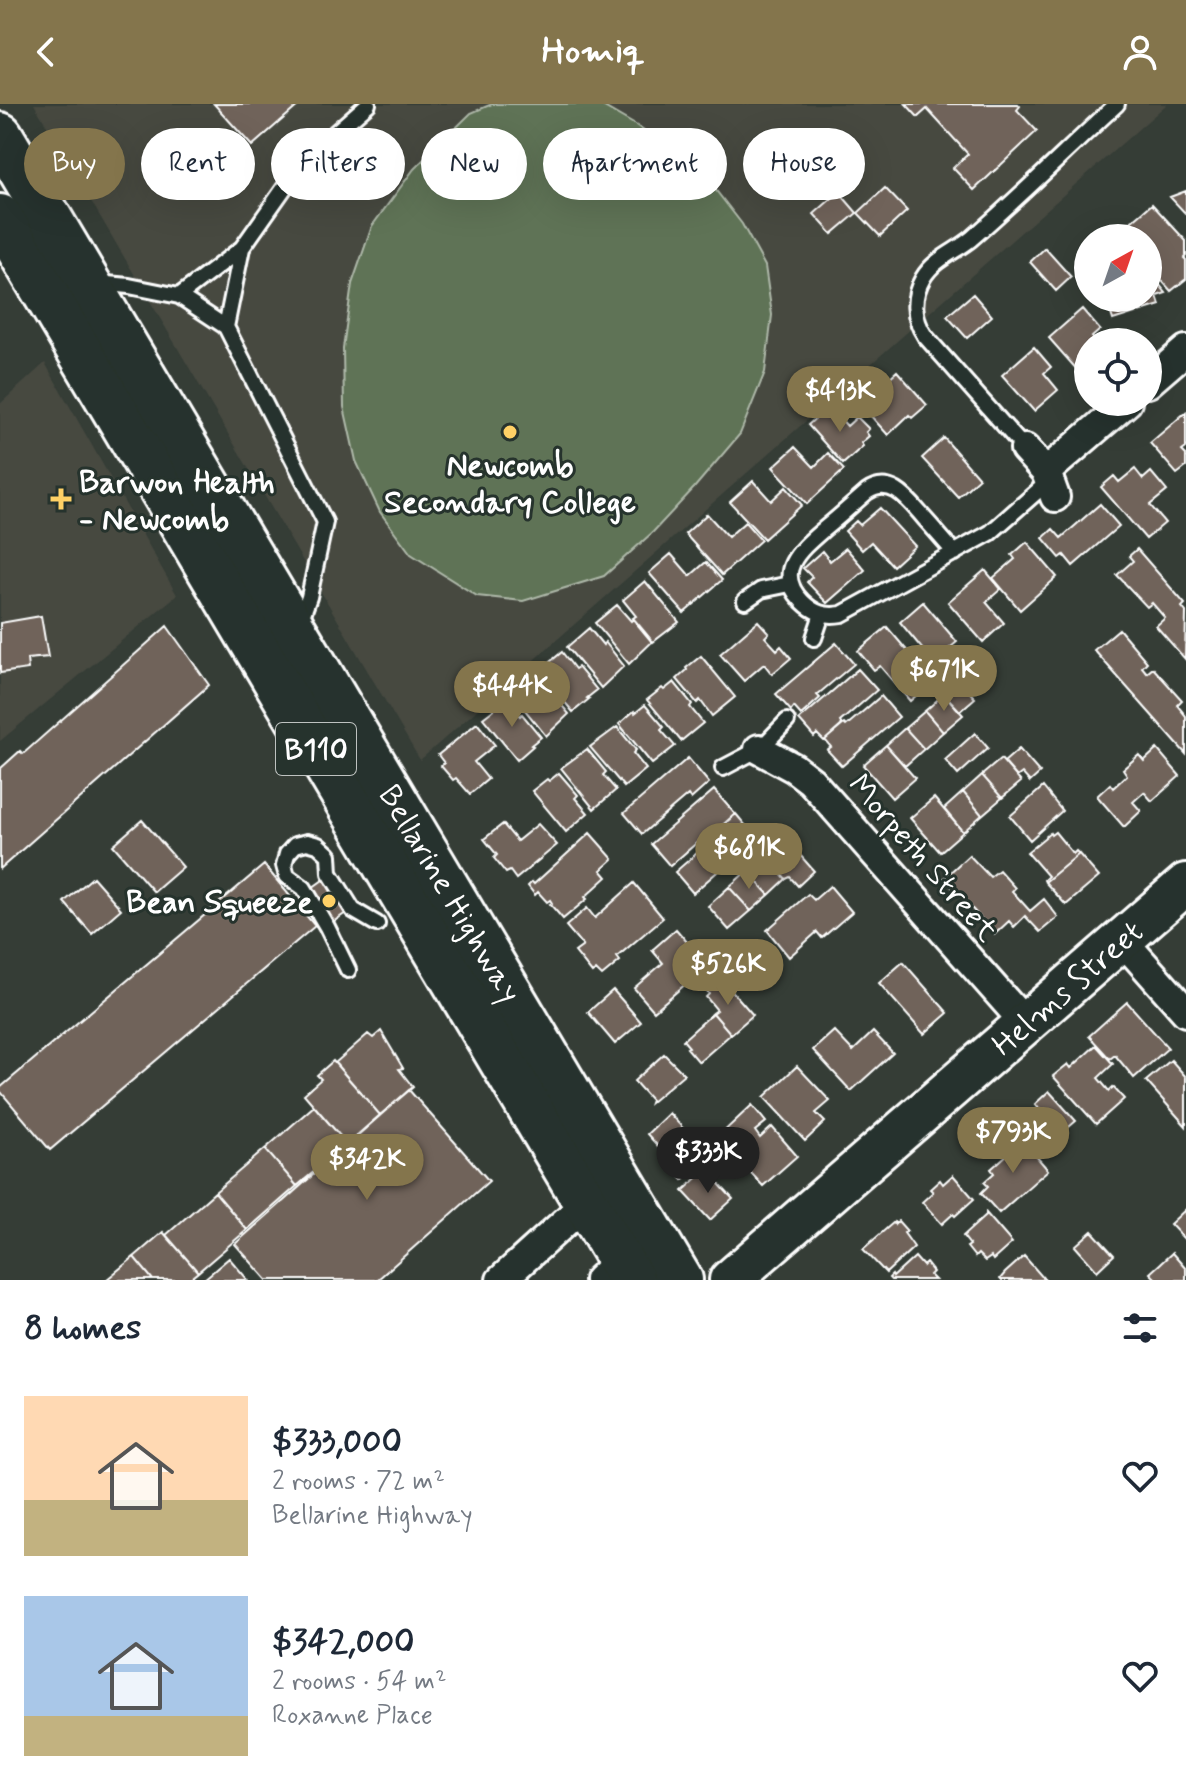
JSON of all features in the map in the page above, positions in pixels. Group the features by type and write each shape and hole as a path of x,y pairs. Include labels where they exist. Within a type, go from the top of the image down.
{"highway":[{"name":"Bellarine Highway","path":"0,135 680,1280"},
{"name":"Bellarine Highway","path":"0,217 586,1203 617,1273"}],"street":[{"path":"1162,371 1186,350"},
{"path":"1025,449 1050,483 1114,416"},
{"name":"Morpeth Street","path":"759,749 811,781 1025,1023"},
{"name":"Helms Street","path":"730,1280 1186,884"},
{"path":"1123,941 1186,1012"},
{"path":"501,1280 586,1203"}],"lane":[{"path":"179,296 242,248 304,160 368,104"},
{"path":"1025,449 925,336 918,321 915,302 930,268 972,238 1117,104"},
{"path":"226,327 242,248"},
{"path":"87,282 179,296 226,327 325,522 309,597 296,634"},
{"path":"955,553 905,496 890,487 876,487 800,550 791,565 790,584 796,595 813,611 833,616 845,613 955,553 996,529 1050,483"},
{"path":"745,601 761,590 790,584"},
{"path":"814,638 822,614"},
{"path":"723,768 759,749 787,721"},
{"path":"348,970 304,888 287,876 284,865 287,854 295,845 307,842 318,845 329,855 330,873 353,910 377,924"}],"shaded area":[{"name":"Newcomb Secondary College","path":"34,104 1167,104 420,760 90,200 125,200 125,128 48,128"},
{"name":"Barwon Health - Newcomb","path":"45,363 177,595 0,741 0,404"}],"green space":[{"path":"492,104 599,104 637,126 640,128 543,128 543,200 723,200 742,224 765,266 772,315 765,372 740,434 694,488 653,532 604,576 523,601 477,596 411,554 380,512 356,461 344,407 343,348 352,284 372,226 391,200 405,200 405,181 414,169 421,162 421,200 527,200 527,128 456,128 471,113"}],"building":[{"path":"214,104 300,104 255,143 255,128 236,128"},
{"path":"906,104 1018,104 1017,110 1037,131 974,190 953,168 968,154 927,109 918,117"},
{"path":"885,188 907,211 880,236 858,213"},
{"path":"1186,191 1186,214 1170,197"},
{"path":"830,200 846,200 857,213 832,234 814,214"},
{"path":"1152,204 1186,241 1186,279 1171,291 1162,281 1162,224 1128,224"},
{"path":"1045,248 1071,277 1056,291 1030,262"},
{"path":"973,294 992,316 967,338 947,316"},
{"path":"1079,312 1085,312 1098,328 1074,328 1074,366 1049,338"},
{"path":"1110,312 1138,312 1113,320"},
{"path":"1034,347 1051,367 1044,373 1058,390 1034,411 1002,375"},
{"path":"897,371 927,405 912,418 909,415 888,435 860,404"},
{"path":"829,406 847,426 857,417 869,429 866,432 869,436 861,443 863,446 843,464 808,425"},
{"path":"1186,412 1186,448 1182,451 1186,455 1186,467 1177,474 1150,443"},
{"path":"944,438 979,478 958,497 922,458"},
{"path":"795,447 814,467 828,453 844,470 807,504 773,467"},
{"path":"1135,469 1143,479 1151,472 1167,491 1150,505 1165,523 1146,539 1101,487 1114,476 1119,482"},
{"path":"753,481 771,501 786,487 802,505 764,539 730,502"},
{"path":"1100,504 1119,526 1073,566 1064,555 1060,558 1043,538 1053,529 1061,538"},
{"path":"880,508 915,546 893,566 871,542 862,550 845,531 856,521 860,525"},
{"path":"707,514 728,537 745,522 761,540 722,575 685,534"},
{"path":"1027,542 1057,577 1020,610 993,578 1015,559 1012,555"},
{"path":"846,548 865,570 827,603 807,582 812,577 803,568 822,551 830,561"},
{"path":"1137,549 1185,604 1182,607 1186,612 1185,659 1156,626 1165,618 1152,603 1147,607 1117,575 1133,561 1129,556"},
{"path":"671,554 690,576 706,562 722,580 684,613 649,573"},
{"path":"985,570 1001,589 986,602 1004,623 983,642 948,602"},
{"path":"645,581 679,622 653,642 623,600"},
{"path":"923,602 957,642 933,662 900,622"},
{"path":"617,605 652,642 629,664 595,623"},
{"path":"41,616 48,657 27,659 28,669 0,673 0,623"},
{"path":"758,621 769,633 765,637 777,650 781,646 791,658 772,674 764,664 744,681 720,654"},
{"path":"167,626 209,685 0,869 0,769 20,751 23,754"},
{"path":"887,627 933,681 910,701 880,666 874,670 858,651"},
{"path":"589,628 624,666 601,688 567,647"},
{"path":"1119,629 1147,662 1142,667 1147,673 1153,668 1182,700 1177,705 1186,716 1186,754 1094,650"},
{"path":"836,643 854,664 817,695 820,698 801,715 794,707 791,711 776,694"},
{"path":"562,652 597,690 573,712 539,671"},
{"path":"701,656 735,697 712,716 677,679"},
{"path":"858,669 877,690 840,722 842,725 824,741 817,734 814,737 799,720"},
{"path":"534,676 569,714 546,736 512,694"},
{"path":"674,682 703,723 681,741 647,700"},
{"path":"962,684 975,698 960,711 947,697"},
{"path":"944,694 963,715 943,732 925,711"},
{"path":"881,696 899,717 842,766 827,750 831,747 825,740"},
{"path":"506,700 541,737 517,760 483,718"},
{"path":"645,705 675,746 652,764 619,724"},
{"path":"925,711 943,732 924,749 905,728"},
{"path":"477,723 495,745 474,762 488,779 470,794 441,766 444,763 438,755"},
{"path":"617,727 636,750 633,753 646,769 624,787 590,747"},
{"path":"905,728 924,749 905,766 886,745"},
{"path":"975,733 988,748 958,775 945,760"},
{"path":"886,745 915,778 892,798 863,765"},
{"path":"587,749 616,790 594,809 561,768"},
{"path":"1019,749 1040,773 1030,782 1022,773 1017,777 1004,762"},
{"path":"1157,749 1180,776 1152,801 1144,792 1133,802 1141,811 1124,827 1097,796 1110,784 1113,788 1127,775 1123,769 1139,755 1144,761"},
{"path":"688,758 709,783 691,799 688,795 642,834 624,813"},
{"path":"1001,759 1021,782 1002,798 982,775"},
{"path":"559,773 578,795 575,798 588,813 566,832 532,791"},
{"path":"982,775 1002,798 982,815 963,792"},
{"path":"1043,787 1062,811 1030,840 1010,816"},
{"path":"714,790 735,814 670,866 651,844"},
{"path":"963,792 982,815 963,832 944,809"},
{"path":"934,798 963,832 940,852 910,818"},
{"path":"736,814 756,838 693,893 675,872 720,833 717,830"},
{"path":"142,820 183,867 154,892 113,845"},
{"path":"503,824 517,841 538,824 557,845 516,879 510,871 506,873 494,858 497,855 484,839"},
{"path":"1055,832 1073,854 1076,851 1079,854 1045,882 1048,876 1027,852"},
{"path":"590,833 613,859 601,870 607,877 563,919 550,900 547,902 538,892 535,895 528,886"},
{"path":"785,838 814,871 798,886 790,877 786,879 765,855"},
{"path":"1079,854 1099,877 1066,905 1045,882"},
{"path":"765,855 786,879 769,895 747,871"},
{"path":"969,855 990,877 999,870 1030,911 1044,899 1058,917 1040,932 1025,916 1014,927 1009,921 995,934 944,878"},
{"path":"264,865 315,926 50,1150 0,1088"},
{"path":"747,871 769,895 751,911 729,887"},
{"name":"Bean Squeeze","path":"330,875 346,913 330,924 309,890"},
{"path":"93,877 121,909 92,934 64,902"},
{"path":"634,883 663,918 617,957 620,961 602,976 596,970 592,973 575,952 583,946 566,926 587,908 595,918"},
{"path":"830,886 852,912 822,938 817,932 789,957 767,930 808,894 814,900"},
{"path":"729,887 751,911 729,930 708,906"},
{"path":"676,929 705,963 654,1011 634,988 663,963 652,950"},
{"path":"903,962 948,1013 924,1034 879,983"},
{"path":"721,978 753,1015 731,1034 713,1013 717,1010 706,997 709,994 707,991"},
{"path":"613,990 641,1022 615,1044 588,1012"},
{"path":"1127,1002 1168,1048 1134,1078 1115,1055 1110,1059 1089,1036"},
{"path":"713,1013 731,1034 699,1062 683,1040"},
{"path":"381,1031 403,1068 399,1069 413,1087 380,1115 335,1063 368,1034 373,1038"},
{"path":"834,1031 853,1051 873,1032 893,1053 851,1091 813,1050"},
{"path":"1096,1045 1113,1064 1098,1078 1109,1091 1113,1087 1124,1099 1096,1124 1053,1076 1068,1064 1071,1068"},
{"path":"664,1054 684,1074 650,1103 651,1100 634,1081"},
{"path":"1171,1060 1186,1077 1186,1126 1146,1081"},
{"path":"333,1061 380,1115 347,1144 304,1094 321,1079 317,1075"},
{"path":"797,1066 830,1101 816,1113 825,1122 805,1141 764,1097"},
{"path":"409,1090 489,1181 377,1280 267,1280 235,1244"},
{"path":"1049,1091 1076,1121 1054,1140 1052,1138 1041,1153 1030,1140 1033,1134 1023,1127 1041,1111 1035,1104"},
{"path":"752,1105 766,1122 755,1131 760,1138 772,1127 797,1156 763,1186 718,1137"},
{"path":"314,1106 347,1144 297,1186 265,1149"},
{"path":"669,1113 691,1137 687,1140 705,1160 683,1180 647,1134"},
{"path":"1018,1135 1048,1170 999,1213 981,1193 988,1186 984,1182 994,1173 991,1169 1009,1153 1004,1148"},
{"path":"265,1149 297,1186 247,1230 215,1192"},
{"path":"706,1170 733,1199 710,1220 683,1191"},
{"path":"953,1175 974,1199 942,1224 922,1202 940,1180 943,1184"},
{"path":"215,1192 247,1230 198,1272 166,1235"},
{"path":"1186,1209 1186,1241 1170,1224"},
{"path":"986,1213 1012,1243 993,1260 991,1257 985,1261 978,1254 975,1257 963,1236"},
{"path":"898,1221 907,1231 904,1233 914,1247 886,1273 863,1249"},
{"path":"1092,1231 1114,1255 1097,1271 1075,1246"},
{"path":"163,1232 198,1272 188,1280 153,1280 134,1257"},
{"path":"1172,1253 1186,1269 1186,1280 1157,1280 1150,1273"},
{"path":"1024,1256 1045,1280 1000,1279 1005,1273"},
{"path":"134,1257 153,1280 106,1280"},
{"path":"915,1257 923,1266 926,1263 935,1280 889,1278 893,1277"},
{"path":"229,1258 248,1280 203,1280"}],"place":[{"name":"Newcomb Secondary College","path":"510,432"},
{"name":"Barwon Health - Newcomb","path":"61,499"},
{"name":"Bean Squeeze","path":"329,901"}]}
